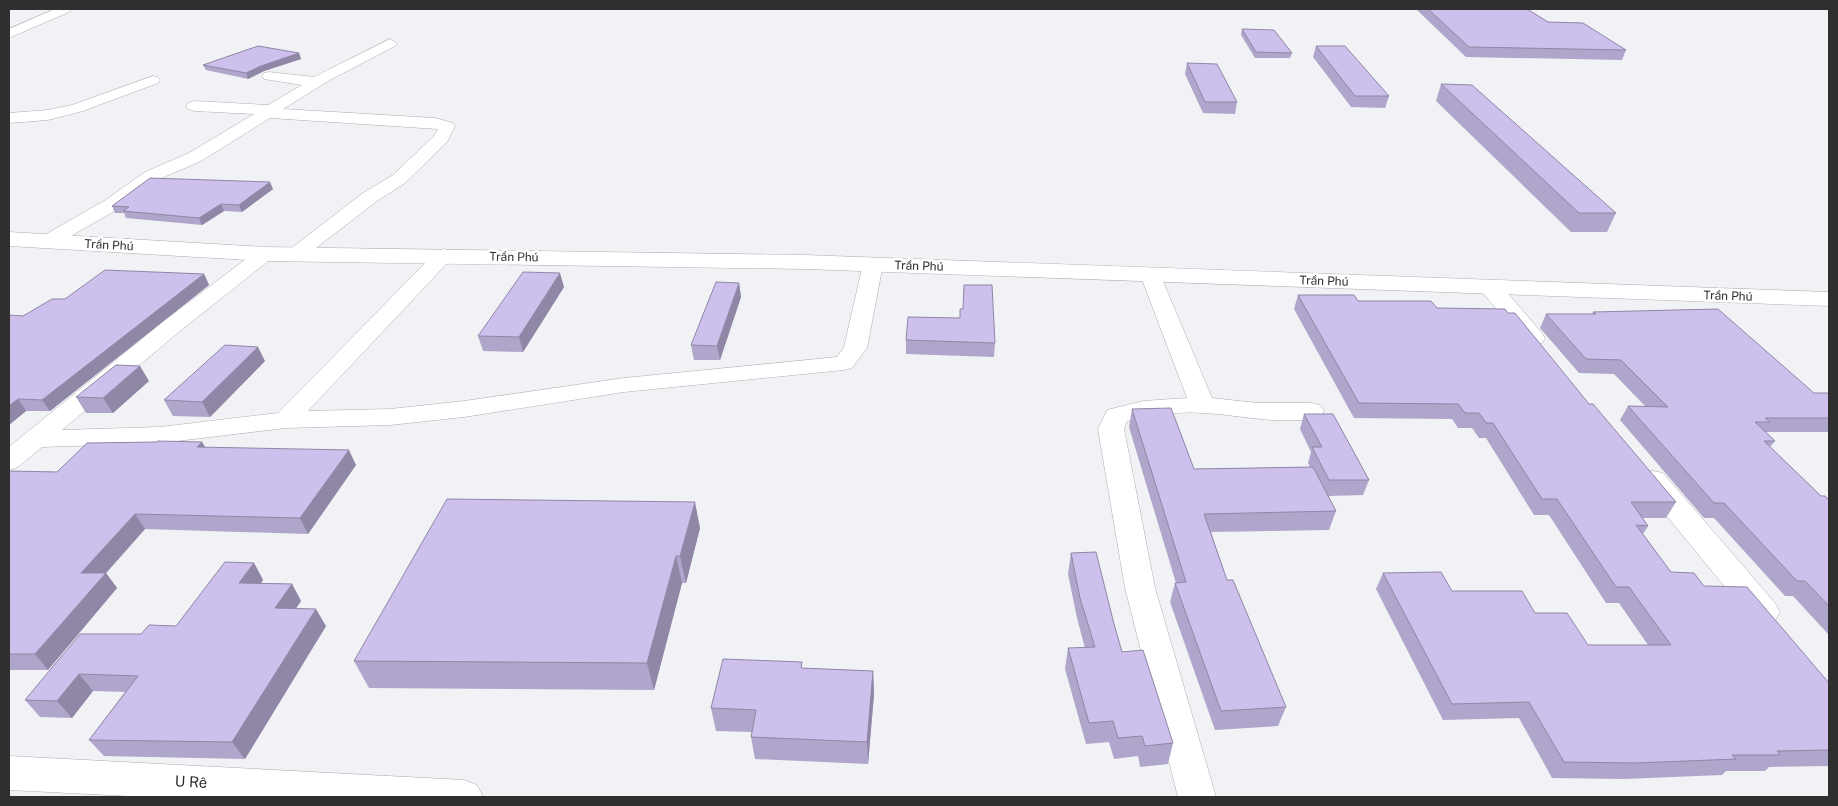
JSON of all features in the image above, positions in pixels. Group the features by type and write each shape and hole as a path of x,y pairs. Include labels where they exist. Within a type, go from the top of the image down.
{"street":[{"path":"9,34 65,9"},
{"path":"48,241 112,204 140,182 195,157 316,82 390,43"},
{"path":"269,76 316,82"},
{"path":"9,118 48,115 77,108 153,80"},
{"path":"194,106 447,126 440,138 399,179 370,197 296,254"},
{"name":"Trần Phú","path":"9,239 265,254 444,255 874,264 1829,299"},
{"path":"11,458 172,326 265,254"},
{"path":"286,420 444,255"},
{"path":"35,439 160,435 286,420 390,417 624,385 844,363 855,348 874,264"},
{"path":"1150,274 1202,405"},
{"path":"1490,287 1548,355"},
{"path":"1197,797 1140,588 1111,429 1116,416 1142,409 1202,405 1257,412 1311,412"},
{"path":"1637,461 1778,628"},
{"name":"U Rê","path":"9,772 464,797"}],"building":[{"path":"1428,9 1527,9 1548,22 1583,23 1626,50 1469,47"},
{"path":"1242,29 1274,30 1292,53 1256,52"},
{"path":"258,46 299,53 246,73 203,65"},
{"path":"1316,46 1345,46 1389,96 1355,96"},
{"path":"1187,63 1217,64 1237,102 1205,102"},
{"path":"1441,84 1472,85 1616,213 1579,213"},
{"path":"150,178 270,182 239,205 221,204 199,218 123,211 129,207 112,206"},
{"path":"105,270 204,274 42,400 18,399 9,406 9,315 23,316 52,299 65,299"},
{"path":"523,272 560,273 519,337 478,336"},
{"path":"716,282 739,283 717,346 691,345"},
{"path":"964,285 992,285 995,343 906,340 908,317 960,318 960,309 963,309"},
{"path":"1298,295 1354,295 1358,301 1431,301 1437,308 1505,309 1508,313 1515,313 1589,404 1593,404 1676,502 1631,502 1648,526 1636,525 1671,572 1694,573 1704,586 1747,587 1829,683 1829,750 1777,751 1780,755 1732,755 1736,759 1636,763 1564,762 1529,702 1452,704 1383,573 1441,572 1452,591 1522,591 1535,613 1567,613 1588,645 1671,645 1629,587 1616,587 1557,499 1542,499 1493,423 1486,423 1479,413 1465,413 1458,404 1359,403"},
{"path":"1718,309 1814,393 1829,393 1829,418 1765,418 1770,422 1755,422 1775,441 1764,441 1821,496 1825,496 1829,500 1829,606 1805,581 1797,581 1724,503 1714,503 1628,406 1668,407 1621,360 1586,359 1546,314"},
{"path":"225,345 258,347 202,402 164,400"},
{"path":"116,365 140,366 103,398 76,397"},
{"path":"1171,408 1194,469 1313,467 1336,511 1204,514 1227,580 1233,580 1286,707 1221,711 1175,583 1186,582 1132,409"},
{"path":"1304,414 1333,414 1369,480 1329,480 1312,447 1322,447"},
{"path":"202,442 197,447 349,450 300,518 135,514 81,573 106,573 35,654 9,654 9,471 57,472 87,443"},
{"path":"447,499 695,502 680,556 676,556 647,663 354,661"},
{"path":"1096,552 1122,652 1143,650 1173,743 1145,746 1142,736 1118,738 1113,721 1089,723 1068,648 1095,647 1080,598 1071,553"},
{"path":"225,562 254,563 239,583 292,584 275,608 316,609 232,742 89,740 138,676 79,674 57,701 25,700 80,634 141,634 149,625 176,626"},
{"path":"723,659 802,662 801,668 873,671 867,742 751,737 756,710 711,708"}]}
